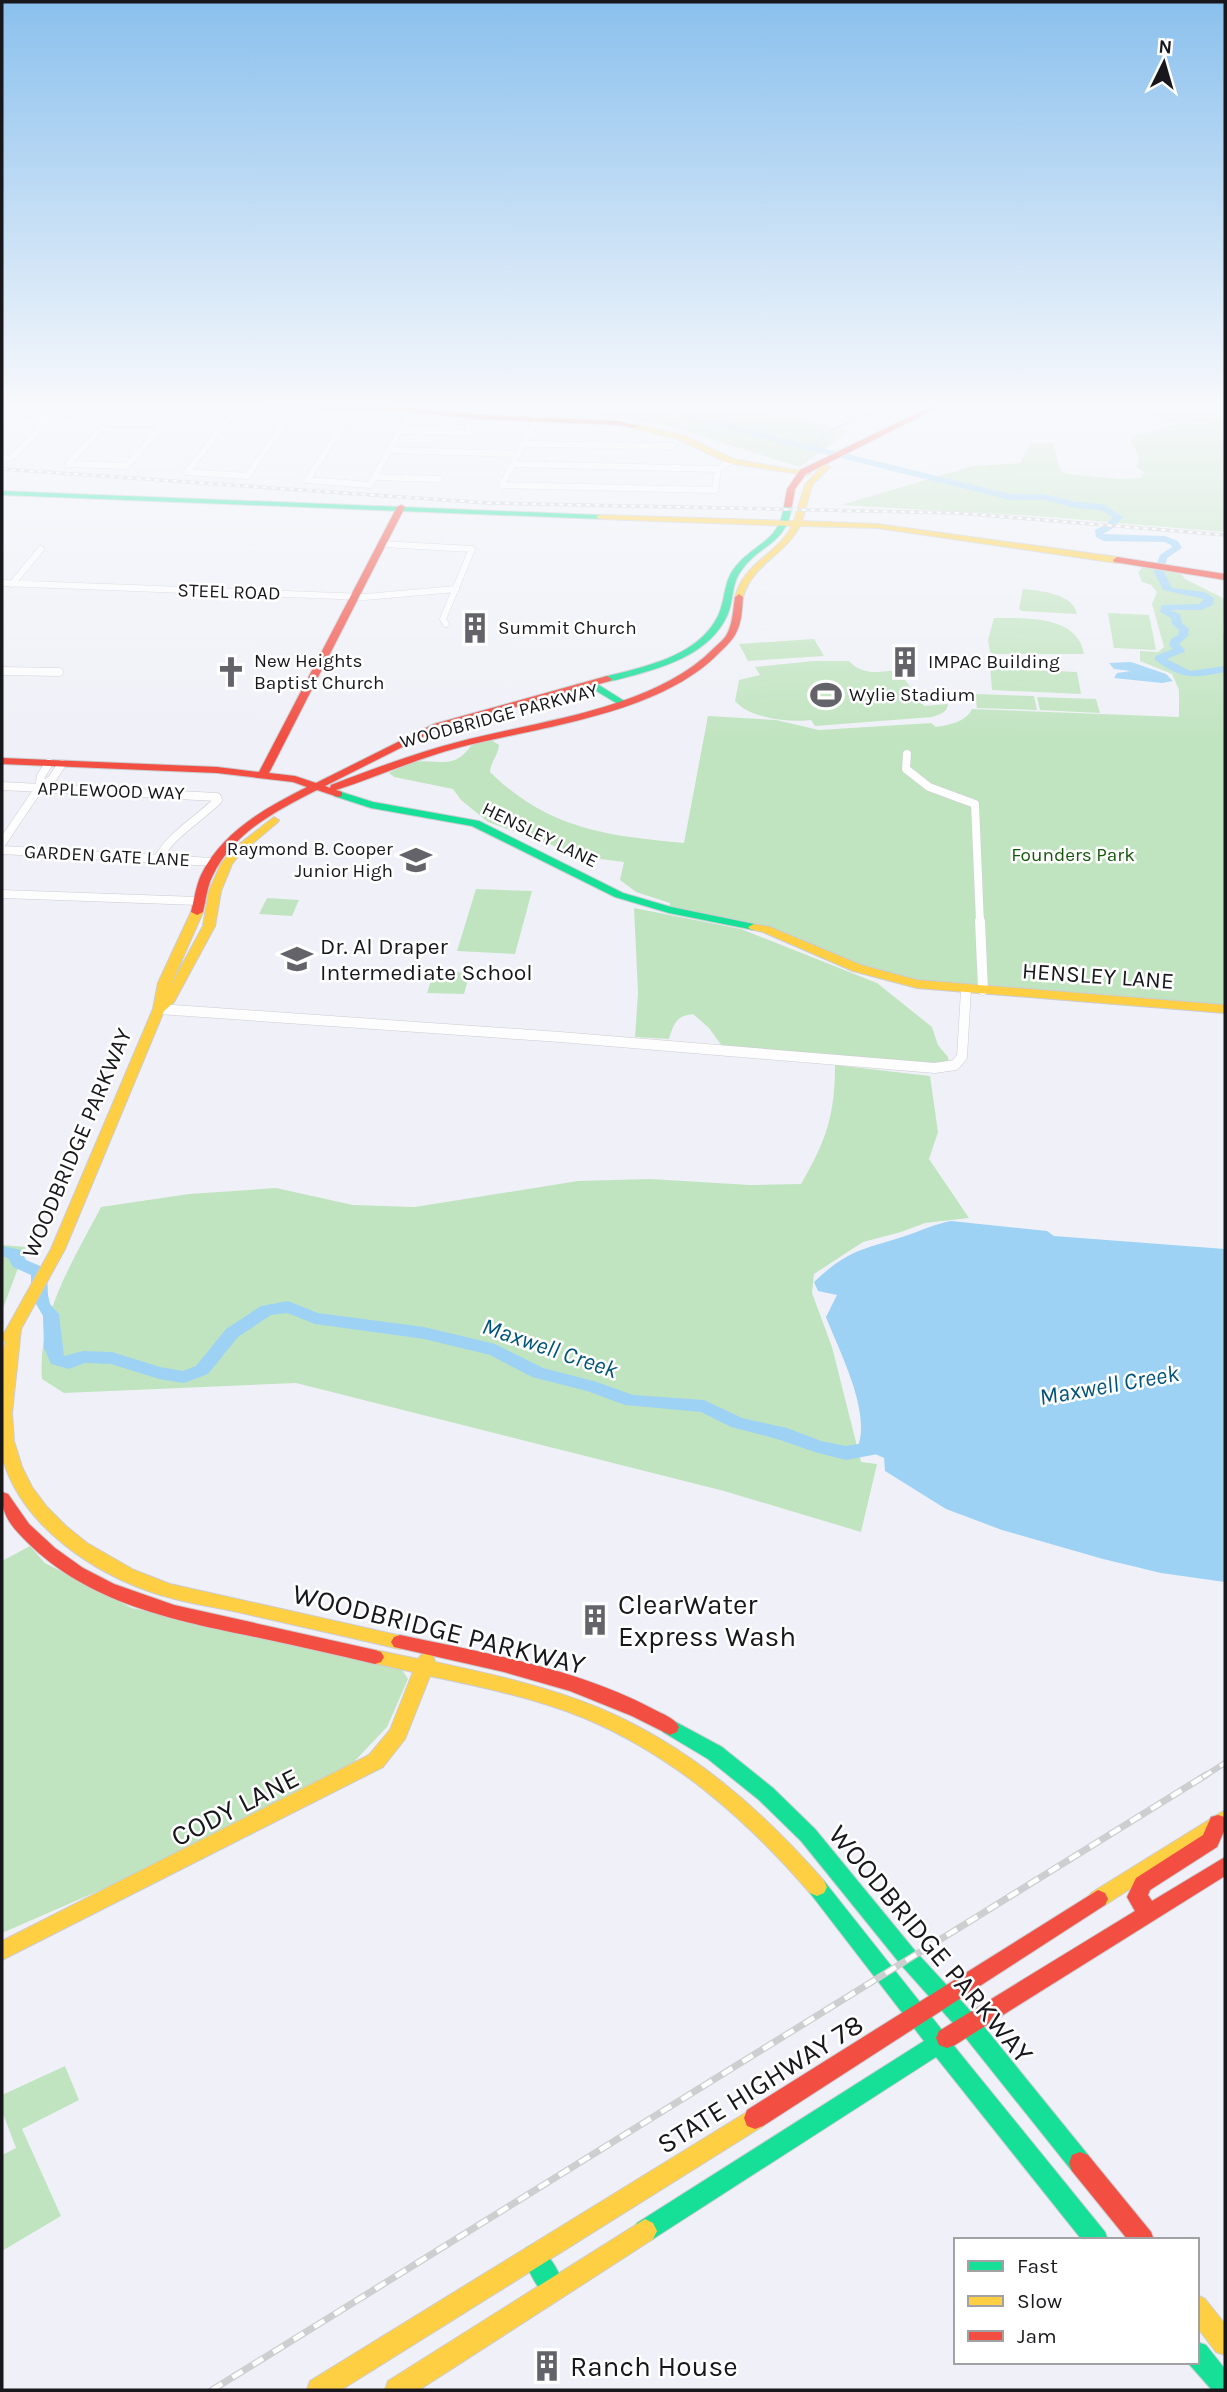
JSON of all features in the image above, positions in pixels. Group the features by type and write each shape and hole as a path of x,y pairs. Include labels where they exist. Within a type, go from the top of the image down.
{"main road":[{"path":"264,774 397,516"},
{"path":"614,516 906,524 1225,575"},
{"path":"791,516 792,521"},
{"name":"WOODBRIDGE PARKWAY","path":"323,788 433,751 572,718 672,683 704,663 729,638 738,568 769,550 792,521"},
{"name":"WOODBRIDGE PARKWAY","path":"2,1347 15,1331 58,1249 159,1009 168,975 192,926 197,906 220,863 260,830 323,788 418,734 677,656 710,632 731,611"},
{"path":"677,656 704,663"},
{"path":"591,684 621,702"},
{"name":"HENSLEY LANE","path":"2,761 264,774 323,788 371,805 442,815 475,824 619,895 669,910 766,929 857,968 917,984 1225,1009"},
{"name":"WOODBRIDGE PARKWAY","path":"159,1009 168,1002 209,926 220,863"},
{"path":"197,906 212,910"},
{"name":"WOODBRIDGE PARKWAY","path":"15,1331 5,1373 5,1441 18,1479 43,1514 70,1541 109,1566 153,1586 539,1673 611,1698 662,1722 715,1753 808,1835 908,1959 969,2025 1141,2238"},
{"name":"WOODBRIDGE PARKWAY","path":"2,1498 26,1531 50,1553 83,1577 125,1598 177,1615 424,1667 527,1692 589,1713 652,1742 719,1787 793,1856 1095,2238"},
{"name":"CODY LANE","path":"2,1951 376,1761 398,1734 432,1649"},
{"path":"589,1713 611,1698"},
{"path":"764,1828 787,1814"},
{"path":"1149,1913 1137,1897 1143,1884 1210,1841 1221,1821"},
{"name":"STATE HIGHWAY 78","path":"319,2390 919,2015 943,1997 1221,1821"},
{"path":"397,2390 939,2043 1225,1866"},
{"path":"534,2256 554,2290"},
{"path":"1199,2310 1225,2343"},
{"path":"1199,2356 1225,2387"}],"street":[{"path":"382,544 472,549 443,618 446,624"},
{"path":"12,584 41,549"},
{"name":"STEEL ROAD","path":"2,583 354,597 456,589"},
{"path":"2,671 59,672"},
{"path":"907,754 906,769 914,777 930,788 975,804 983,990"},
{"path":"40,788 41,776 55,764"},
{"path":"2,844 40,788 52,779 55,764"},
{"name":"APPLEWOOD WAY","path":"2,786 198,794 218,799 208,810 173,835 158,858"},
{"name":"GARDEN GATE LANE","path":"2,850 220,863"},
{"path":"2,894 197,906"},
{"path":"159,1009 560,1037 935,1068 956,1065 962,1058 966,990"}],"green space":[{"path":"1029,516 1225,516 1225,532"},
{"name":"Founders Park","path":"1144,566 1180,572 1185,579 1225,599 1225,1009 1049,995 892,977 774,933 669,910 670,903 636,892 620,880 624,862 585,857 488,822 461,800 453,789 394,777 389,773 409,763 451,761 458,758 473,743 490,739 499,745 490,772 512,791 556,818 629,837 684,843 708,716 776,720 819,730 931,723 936,727 961,720 972,709 1179,717 1179,690 1172,674 1140,661 1140,651 1158,652 1164,647 1152,604 1157,592 1151,585 1142,582 1138,572"},
{"path":"1023,589 1063,597 1074,607 1077,614 1022,611 1019,609"},
{"path":"1108,613 1149,615 1156,650 1114,648"},
{"path":"994,618 1035,619 1061,625 1080,641 1084,654 994,654 990,652 988,640"},
{"path":"814,639 824,656 748,661 739,644"},
{"name":"Wylie Stadium","path":"814,661 849,661 860,669 872,672 898,670 924,706 948,704 947,707 943,713 932,717 815,726 811,720 782,720 759,715 741,707 735,701 739,680 760,675 755,667"},
{"path":"990,668 1077,672 1081,694 992,690"},
{"path":"975,694 1034,696 1037,710 977,708"},
{"path":"1037,697 1096,699 1100,713 1040,710"},
{"path":"476,889 532,891 515,954 457,951"},
{"path":"267,898 299,900 292,916 259,914"},
{"path":"634,908 741,929 877,983 932,1027 949,1064 942,1066 724,1049 709,1028 693,1014 683,1016 677,1021 669,1039 635,1037 638,993"},
{"path":"434,971 470,973 464,994 427,993"},
{"path":"835,1065 930,1076 938,1132 929,1159 969,1218 925,1223 863,1242 814,1274 812,1293 832,1347 861,1462 877,1464 861,1532 724,1491 296,1383 64,1393 42,1379 45,1333 51,1311 101,1207 189,1194 276,1188 353,1205 415,1207 578,1181 650,1179 750,1185 801,1184 823,1141 831,1113"},
{"path":"2,1245 26,1247 2,1311"},
{"path":"30,1546 45,1563 132,1608 401,1668 408,1679 387,1727 350,1766 117,1883 2,1933 2,1561"},
{"path":"65,2066 79,2100 22,2129 61,2216 2,2251 2,2155 16,2148 2,2111 2,2095"}],"water":[{"path":"1131,662 1166,674 1173,681 1162,683 1114,678 1117,673 1131,671 1114,669 1109,663"},
{"path":"951,1221 1047,1231 1054,1236 1225,1249 1225,1582 1161,1573 1002,1530 946,1509 885,1471 884,1458 871,1452 856,1451 861,1420 858,1402 826,1317 837,1295 818,1291 814,1282 856,1252"}],"waterway":[{"path":"1116,516 1118,517 1110,526 1098,532 1099,535 1104,538 1165,539 1175,543 1177,548 1163,557 1159,572 1168,590 1209,598 1210,603 1201,607 1166,607 1165,612 1176,616 1177,624 1184,629 1183,636 1175,641 1174,645 1180,650 1159,658 1184,673 1197,674 1225,669"},
{"name":"Maxwell Creek","path":"2,1251 15,1254 19,1263 39,1272 41,1300 51,1314 53,1348 57,1360 69,1363 83,1357 112,1358 159,1373 184,1377 202,1370 232,1333 267,1310 288,1307 315,1318 424,1333 495,1350 538,1373 591,1386 631,1401 704,1406 737,1423 781,1433 818,1447 846,1453 877,1448"}],"railway":[{"path":"990,516 1225,535"},
{"path":"1203,1777 1225,1763"},
{"path":"212,2390 1206,1775"}],"traffic: fast":[{"path":"566,516 600,517"},
{"path":"607,679 655,666 688,652 702,642 722,617 730,584 740,566 777,535 783,528 786,516"},
{"path":"591,684 621,702"},
{"path":"338,794 371,805 475,823 619,895 669,910 754,927"},
{"path":"670,1727 715,1753 766,1794 808,1835 909,1959 969,2025 1080,2163"},
{"path":"817,1887 998,2119 1095,2238"},
{"path":"645,2231 947,2038"},
{"path":"534,2256 554,2289"},
{"path":"1199,2356 1225,2387"}],"traffic: slow":[{"path":"739,597 747,576 790,537 800,516"},
{"path":"600,517 877,526 1117,560"},
{"path":"159,1009 168,1002 209,926 215,891 227,864 236,852 274,820"},
{"path":"9,1338 58,1249 159,1009 165,983 197,912"},
{"path":"754,927 766,929 857,968 917,984 1225,1009"},
{"path":"15,1331 4,1400 4,1427 13,1467 25,1490 41,1511 81,1548 128,1575 180,1594 400,1642"},
{"path":"375,1657 484,1680 538,1695 565,1703 624,1728 656,1745 715,1786 769,1834 817,1887"},
{"path":"2,1951 376,1761 398,1734 427,1660"},
{"path":"1098,1899 1225,1818"},
{"path":"319,2390 755,2118"},
{"path":"397,2390 645,2231"},
{"path":"1199,2310 1225,2343"}],"traffic: jam":[{"path":"263,774 397,516"},
{"path":"1117,560 1225,577"},
{"path":"335,787 449,747 570,719 644,696 677,680 706,661 729,638 735,624 739,597"},
{"path":"197,912 206,877 224,847 251,824 281,804 437,726 607,679"},
{"path":"2,761 217,770 295,779 338,794"},
{"path":"2,1498 24,1528 49,1553 77,1573 108,1589 140,1602 209,1621 375,1657"},
{"path":"400,1642 504,1665 573,1684 639,1710 670,1727"},
{"path":"1149,1913 1137,1897 1143,1884 1210,1841 1218,1823"},
{"path":"947,2038 1225,1866"},
{"path":"755,2118 1098,1899"},
{"path":"1080,2163 1141,2238"}],"place":[{"name":"Summit Church","path":"475,628"},
{"name":"IMPAC Building","path":"905,662"},
{"name":"New Heights Baptist Church","path":"231,672"},
{"name":"Wylie Stadium","path":"826,695"},
{"name":"Raymond B. Cooper Junior High","path":"416,860"},
{"name":"Dr. Al Draper Intermediate School","path":"297,959"},
{"name":"ClearWater Express Wash","path":"595,1620"},
{"name":"Ranch House","path":"547,2366"}]}
